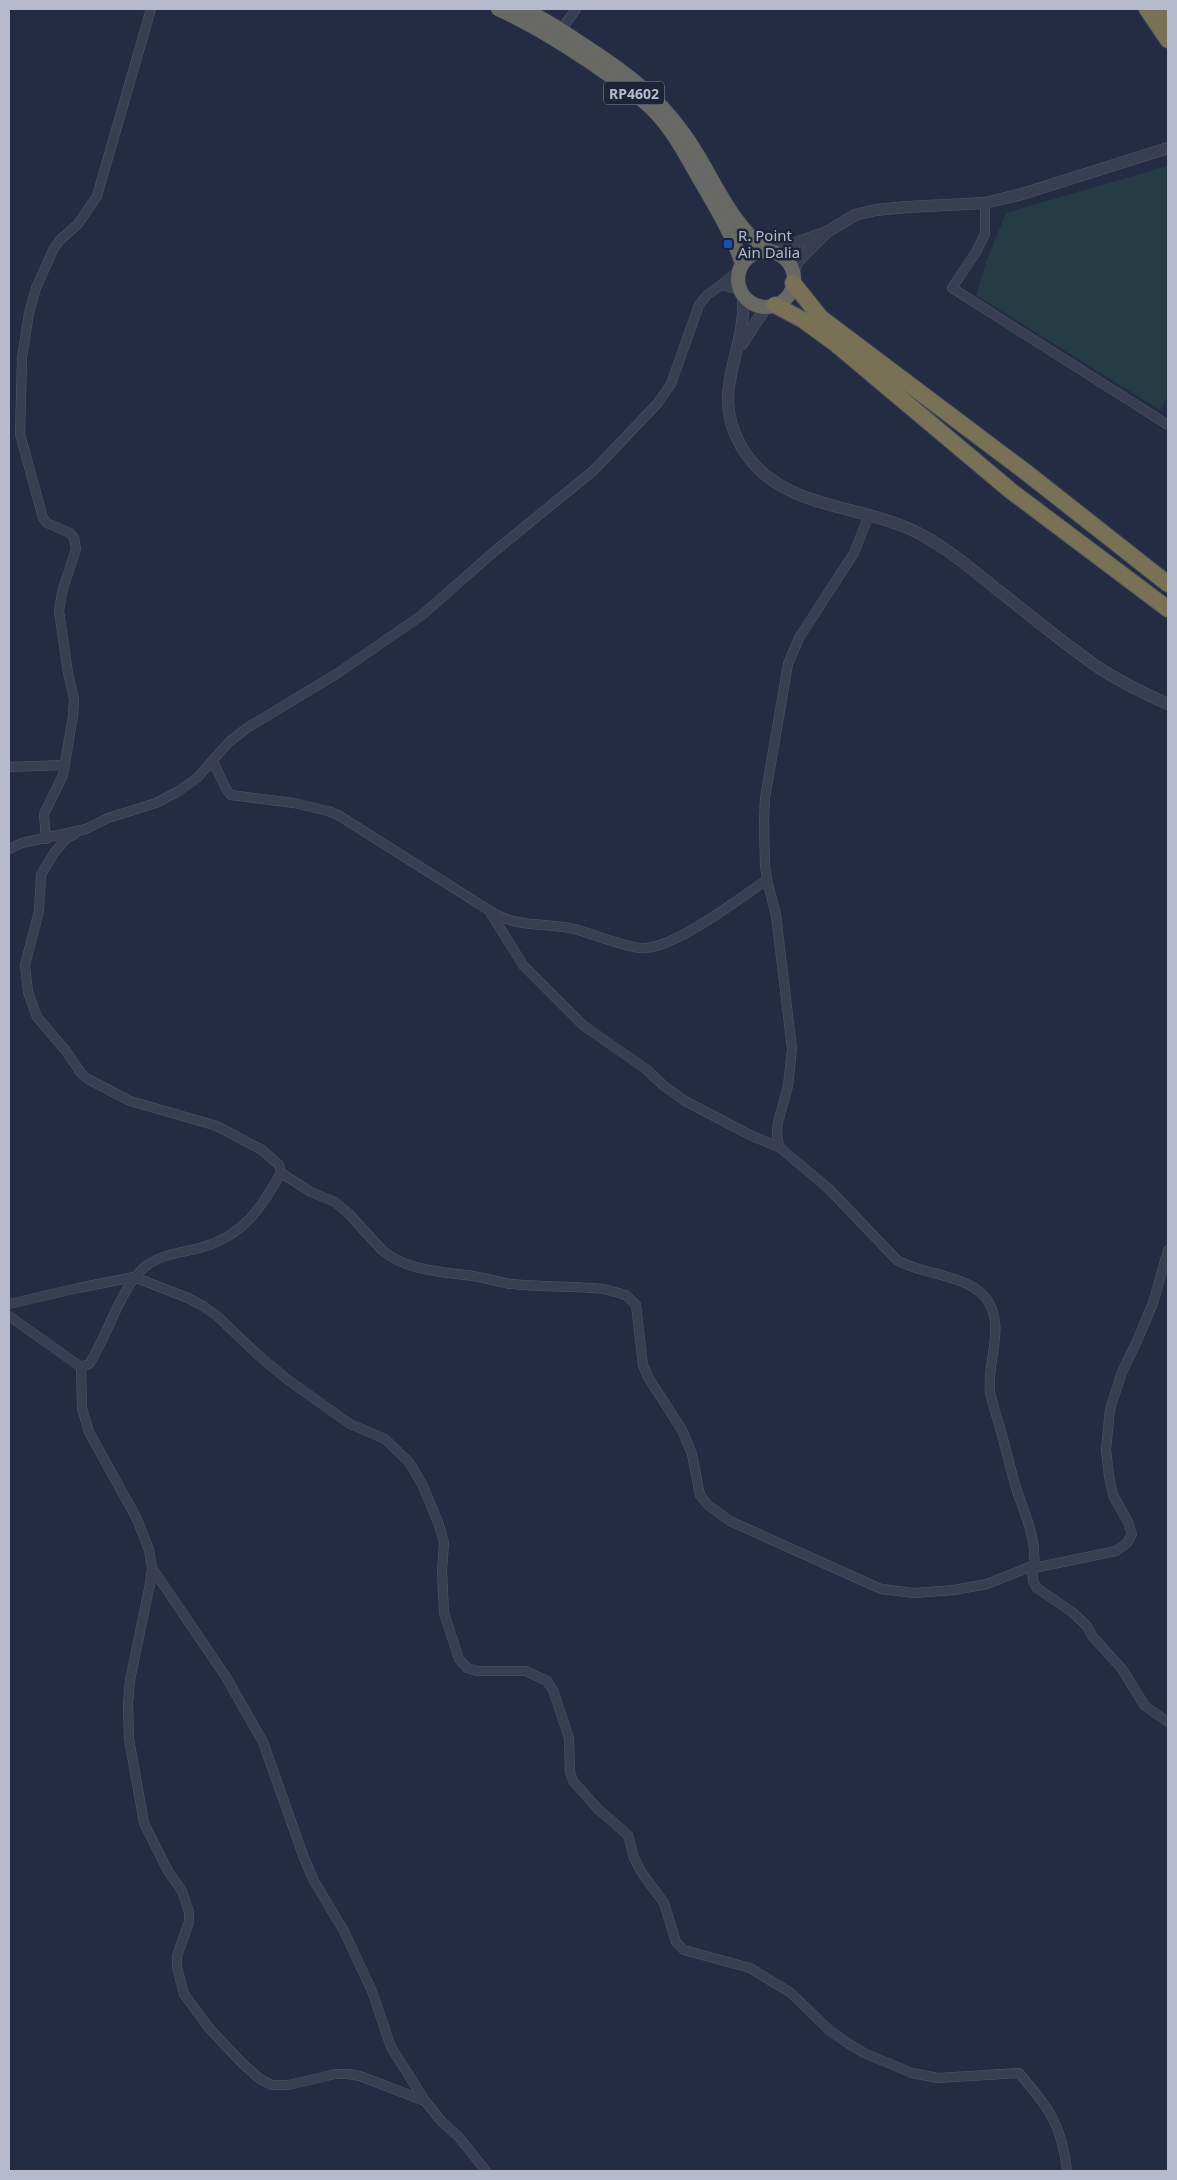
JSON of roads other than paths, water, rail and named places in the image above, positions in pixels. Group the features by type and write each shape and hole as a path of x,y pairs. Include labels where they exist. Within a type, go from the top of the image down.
{"highway":[{"name":"RP4602","path":"498,9 521,19 577,54 636,95 653,110 672,132 731,234 740,267 741,292"},
{"name":"RP4602","path":"523,9 562,30 648,92 670,115 686,135 744,228 759,244 787,260 793,277 790,293 784,300 771,306"},
{"path":"1147,9 1168,40"},
{"path":"1163,9 1168,16"},
{"path":"740,267 749,256 758,251 771,251"},
{"path":"793,277 821,318 1035,479 1168,584"},
{"path":"741,292 757,306 771,306 803,320 836,344 1011,490 1168,609"}],"street":[{"path":"46,839 44,814 50,798 60,782 71,731 74,699 62,634 60,603 76,549 74,538 70,533 47,523 42,518 24,453 19,418 22,350 34,294 54,248 85,215 97,196 151,9"},
{"path":"562,30 576,9"},
{"path":"771,251 827,232 855,215 876,210 985,203 1022,194 1168,148"},
{"path":"985,203 985,234 976,252 952,288 1168,425"},
{"path":"793,277 798,261 827,232"},
{"path":"740,267 707,295 699,305 671,384 664,397 593,471 482,562 422,615 346,668 247,728 230,742 197,778 177,792 156,803 108,818 67,838 47,863 41,875 39,911 26,965 28,992 37,1017 66,1051 81,1073 88,1079 130,1101 217,1126 262,1150 279,1166 282,1173 311,1192 335,1202 349,1214 387,1255 440,1273 472,1276 509,1284 604,1289 616,1291 630,1298 638,1308 643,1366 652,1386 682,1430 692,1454 700,1495 708,1505 730,1521 881,1589 914,1593 954,1590 987,1584 1027,1567 1032,1566 1034,1568 1116,1551 1122,1548 1130,1538 1131,1528 1113,1495 1106,1450 1108,1420 1114,1392 1153,1303 1168,1250"},
{"path":"721,285 741,292"},
{"name":"RP4602","path":"741,292 744,316 737,354 728,386 729,415 737,439 749,459 768,478 787,490 908,528 938,544 1096,666 1132,687 1168,704"},
{"name":"RP4602","path":"737,354 753,325 771,306"},
{"path":"779,1147 778,1122 788,1086 792,1049 776,914 767,880 764,821 765,798 788,664 799,638 854,553 869,515"},
{"path":"213,762 221,775 226,790 232,795 294,803 338,815 489,910 514,922 571,929 629,946 651,948 694,928 767,880"},
{"path":"9,767 63,765"},
{"path":"9,849 22,843 86,829"},
{"path":"489,910 523,964 584,1026 646,1069 685,1101 752,1136 779,1147 828,1188 897,1260 969,1285 984,1296 989,1304 995,1338 990,1381 991,1398 1035,1545 1033,1581 1038,1588 1072,1612 1086,1625 1093,1637 1122,1669 1144,1706 1168,1722"},
{"path":"81,1367 89,1364 93,1358 134,1277 146,1266 166,1255 204,1247 240,1230 256,1212 282,1173"},
{"path":"9,1304 134,1277 203,1306 288,1380 350,1424 384,1439 409,1462 423,1486 439,1525 444,1543 444,1613 459,1659 467,1668 526,1671 547,1681 553,1690 569,1738 570,1772 573,1781 598,1809 628,1835 631,1850 638,1865 666,1908 670,1928 679,1947 750,1968 791,1993 829,2030 846,2042 864,2053 912,2072 938,2078 1019,2073 1052,2116 1064,2143 1067,2171"},
{"path":"9,1316 81,1367"},
{"path":"81,1367 82,1408 89,1432 137,1519 147,1544 152,1568 130,1680 128,1704 129,1739 144,1823 168,1871 182,1891 189,1912 189,1922 177,1956 177,1967 184,1994 209,2028 260,2079 272,2085 289,2085 335,2074 348,2074 360,2076 426,2102"},
{"path":"152,1568 221,1669 263,1742 314,1881 344,1930 372,1991 391,2047 426,2102 458,2136 486,2171"}],"place":[{"name":"R. Point Ain Dalia","path":"728,244"}]}
